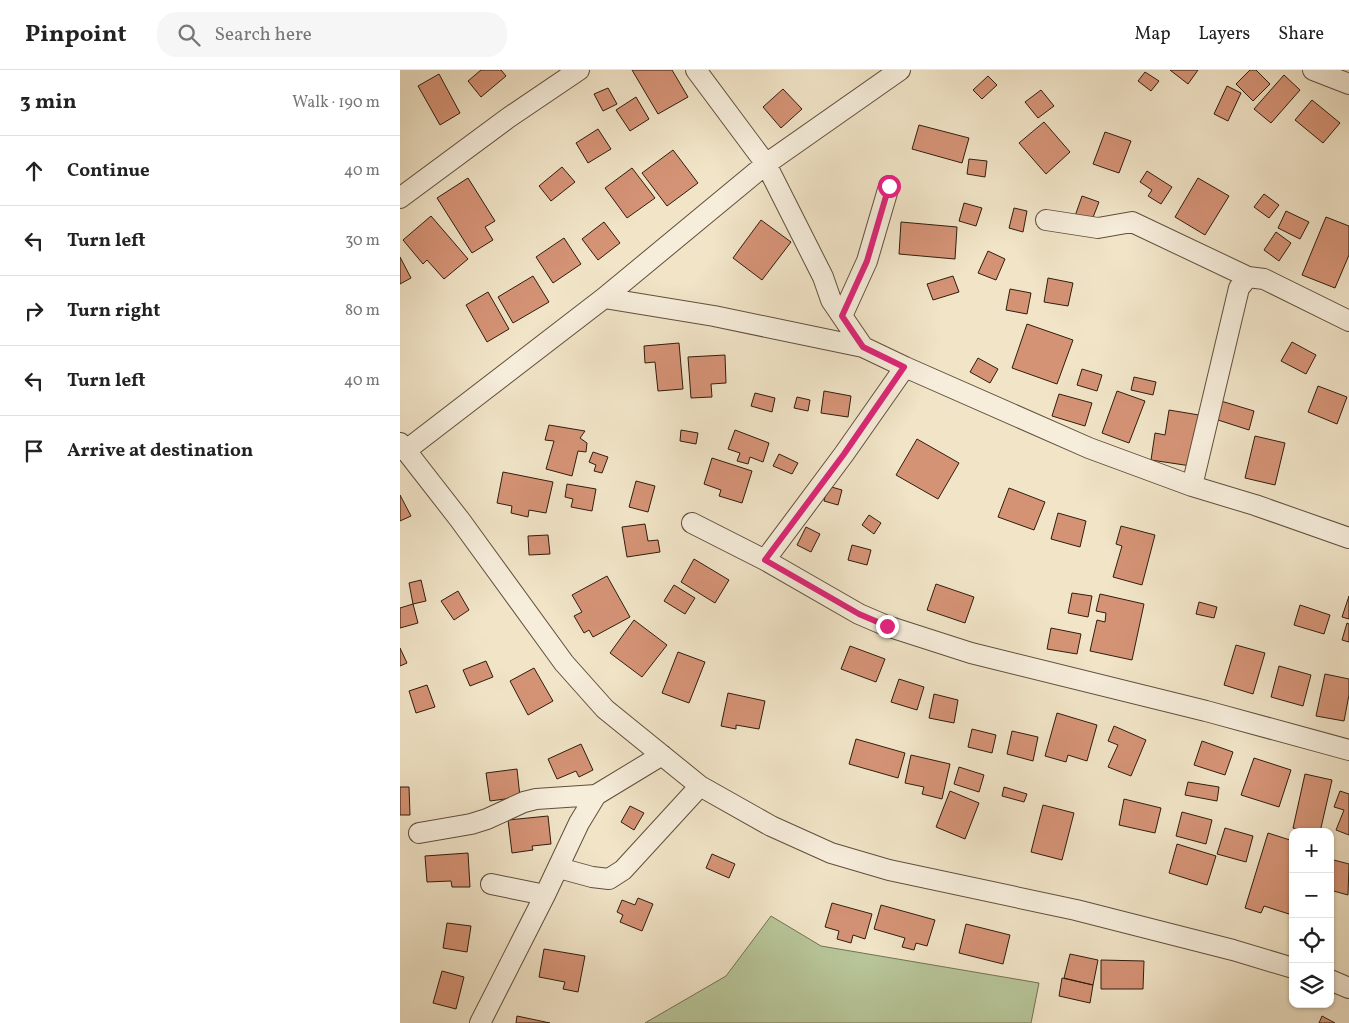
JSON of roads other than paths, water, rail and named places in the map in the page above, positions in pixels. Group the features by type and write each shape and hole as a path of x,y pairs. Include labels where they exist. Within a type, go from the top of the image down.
{"street":[{"path":"400,198 508,118 579,70"},
{"path":"696,70 766,164 823,277 831,300 863,347"},
{"path":"900,70 766,164 604,298 403,447 460,520 564,663 605,709 700,786 771,826 831,854 889,870 1076,910 1233,950 1289,967"},
{"path":"1313,70 1349,84"},
{"path":"842,316 867,261 889,186"},
{"path":"1046,220 1098,228 1132,222 1248,277 1264,279 1349,321"},
{"path":"1192,486 1238,288 1248,277"},
{"path":"604,298 714,316 863,347 904,367 1089,448 1192,486 1255,505 1349,538"},
{"path":"765,560 844,454 904,367"},
{"path":"692,523 765,560 859,614 887,626 962,650 1206,710 1349,750"},
{"path":"419,833 472,824 524,802 536,799 596,795 662,755"},
{"path":"558,868 592,877 609,879 622,870 700,786"},
{"path":"480,1023 546,895 579,823 596,795"},
{"path":"491,884 546,895"},
{"path":"1334,982 1349,988"}]}
